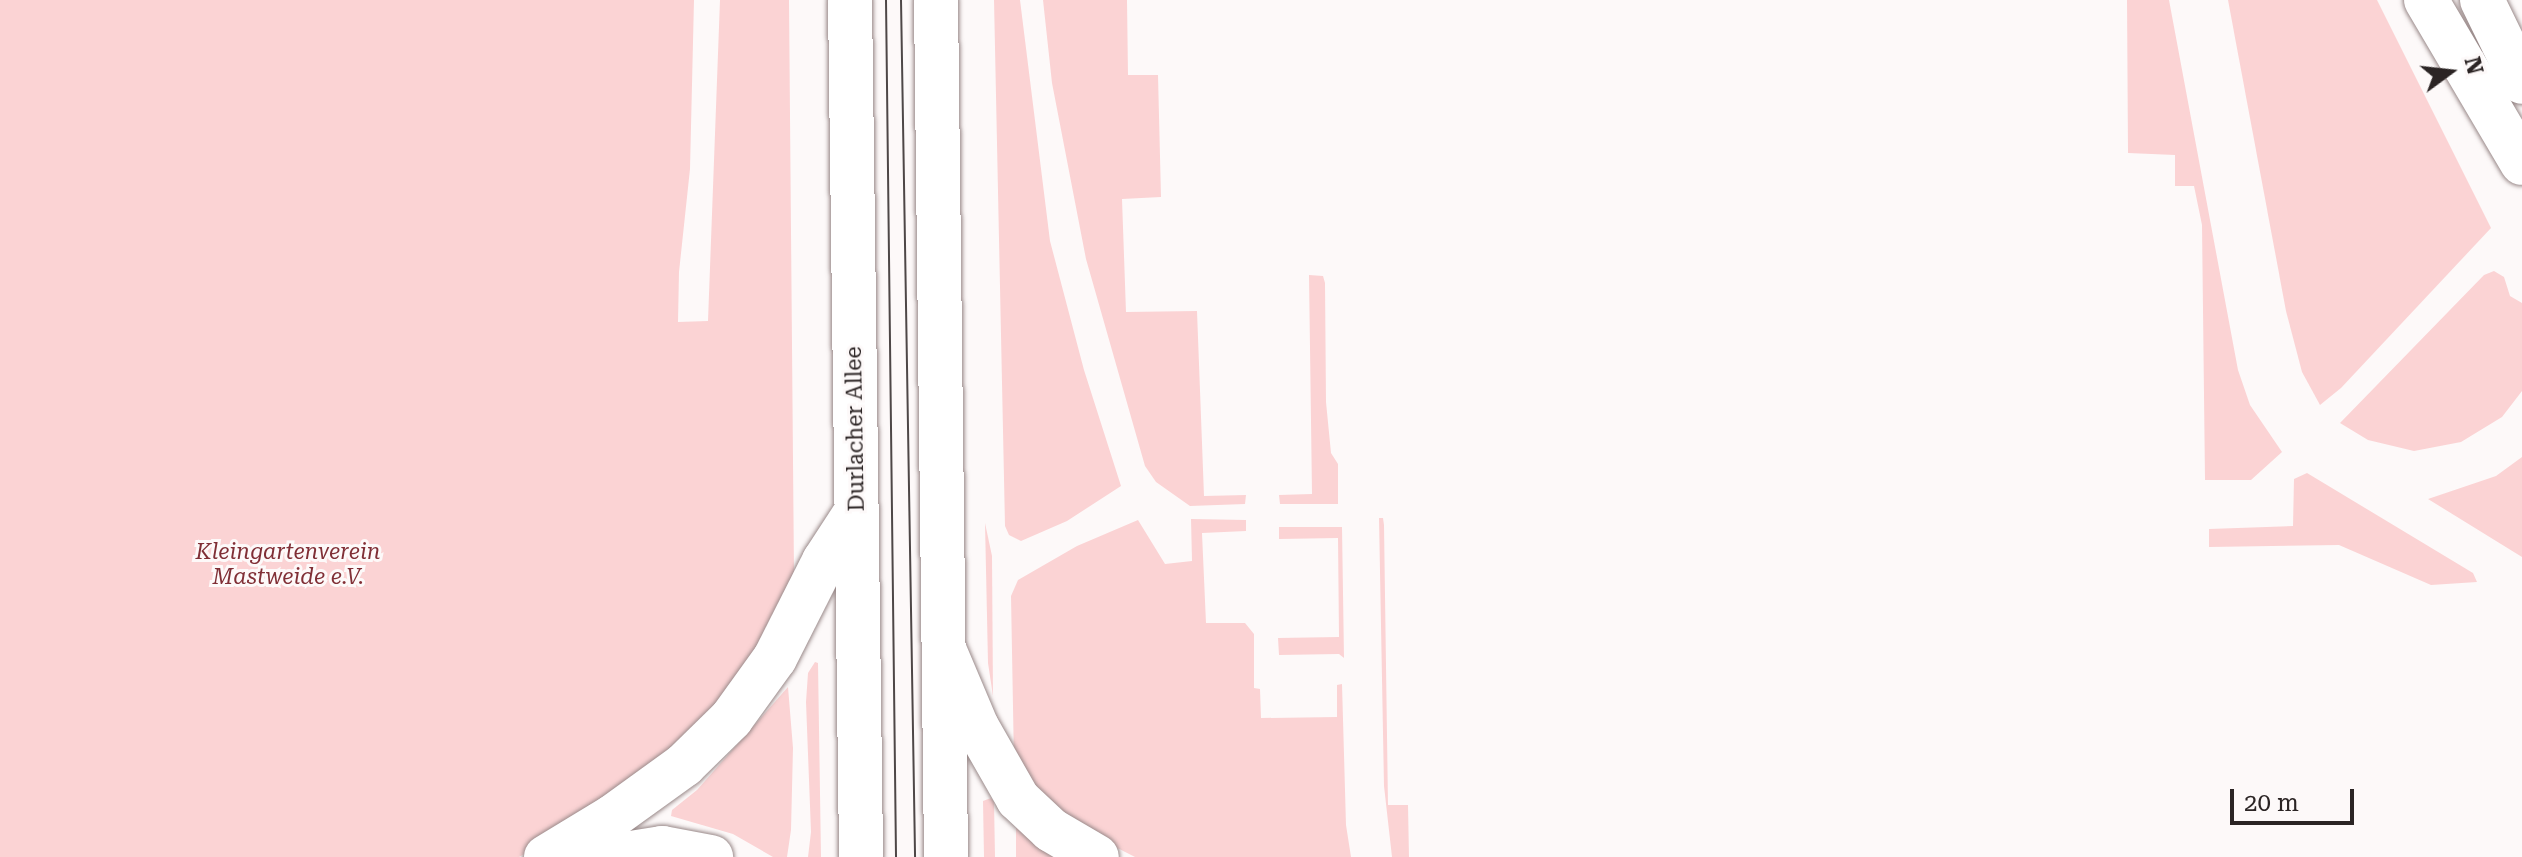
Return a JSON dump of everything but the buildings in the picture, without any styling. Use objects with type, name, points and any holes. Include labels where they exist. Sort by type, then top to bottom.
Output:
[{"type":"main road","name":"Durlacher Allee","points":[[850,0],[861,857]]},
{"type":"main road","points":[[936,0],[946,857]]},
{"type":"main road","points":[[2426,0],[2522,163]]},
{"type":"main road","points":[[2482,0],[2522,82]]},
{"type":"main road","points":[[546,857],[612,817],[684,765],[731,719],[775,658],[824,561],[856,512]]},
{"type":"main road","points":[[944,649],[977,727],[1018,799],[1051,830],[1097,857]]},
{"type":"main road","points":[[606,857],[662,848],[711,857]]},
{"type":"green space","name":"Kleingartenverein Mastweide e.V.","points":[[0,0],[694,0],[690,169],[679,272],[678,322],[708,321],[720,0],[789,0],[794,574],[772,631],[723,697],[655,762],[561,833],[519,857],[0,857]]},
{"type":"green space","points":[[994,0],[1020,0],[1050,241],[1084,370],[1121,486],[1067,521],[1021,541],[1009,535],[1005,526]]},
{"type":"green space","points":[[1043,0],[1127,0],[1128,75],[1158,75],[1161,197],[1122,199],[1126,312],[1197,311],[1204,496],[1246,495],[1245,504],[1190,506],[1156,482],[1145,466],[1086,259],[1052,83]]},
{"type":"green space","points":[[2127,0],[2169,0],[2238,370],[2250,405],[2282,452],[2251,480],[2205,480],[2202,225],[2194,186],[2175,186],[2175,155],[2128,153]]},
{"type":"green space","points":[[2228,0],[2377,0],[2491,228],[2341,388],[2320,405],[2302,372],[2286,311]]},
{"type":"green space","points":[[2494,271],[2504,277],[2510,296],[2522,303],[2522,391],[2502,417],[2461,442],[2414,451],[2368,440],[2340,423],[2484,275]]},
{"type":"green space","points":[[1309,275],[1323,276],[1325,283],[1326,402],[1331,453],[1338,464],[1338,504],[1280,504],[1279,495],[1312,494]]},
{"type":"green space","points":[[2522,457],[2522,557],[2428,499],[2496,476]]},
{"type":"green space","points":[[2307,473],[2473,573],[2477,582],[2431,585],[2339,545],[2209,547],[2209,529],[2293,526],[2294,479]]},
{"type":"green space","points":[[1379,518],[1383,518],[1384,525],[1388,805],[1408,805],[1409,857],[1392,857],[1384,786]]},
{"type":"green space","points":[[1191,519],[1246,520],[1246,531],[1202,533],[1206,623],[1245,623],[1254,634],[1254,688],[1260,689],[1261,718],[1337,717],[1337,685],[1342,684],[1346,825],[1351,857],[1135,857],[1084,831],[1054,811],[1014,763],[1011,596],[1018,580],[1077,546],[1138,520],[1165,564],[1192,561]]},
{"type":"green space","points":[[985,523],[992,556],[993,696],[988,663]]},
{"type":"green space","points":[[1279,527],[1342,527],[1344,658],[1339,654],[1279,655],[1278,638],[1339,637],[1338,538],[1279,539]]},
{"type":"green space","points":[[815,662],[818,663],[821,857],[808,857],[811,832],[806,702],[808,673]]},
{"type":"green space","points":[[788,687],[793,748],[791,830],[787,857],[773,857],[733,834],[671,816],[672,810],[697,790]]},
{"type":"green space","points":[[991,798],[994,802],[995,857],[984,857],[983,801]]},
{"type":"green space","points":[[1016,826],[1061,857],[1016,857]]},
{"type":"tram line","points":[[886,0],[896,857]]},
{"type":"tram line","points":[[901,0],[915,857]]}]
